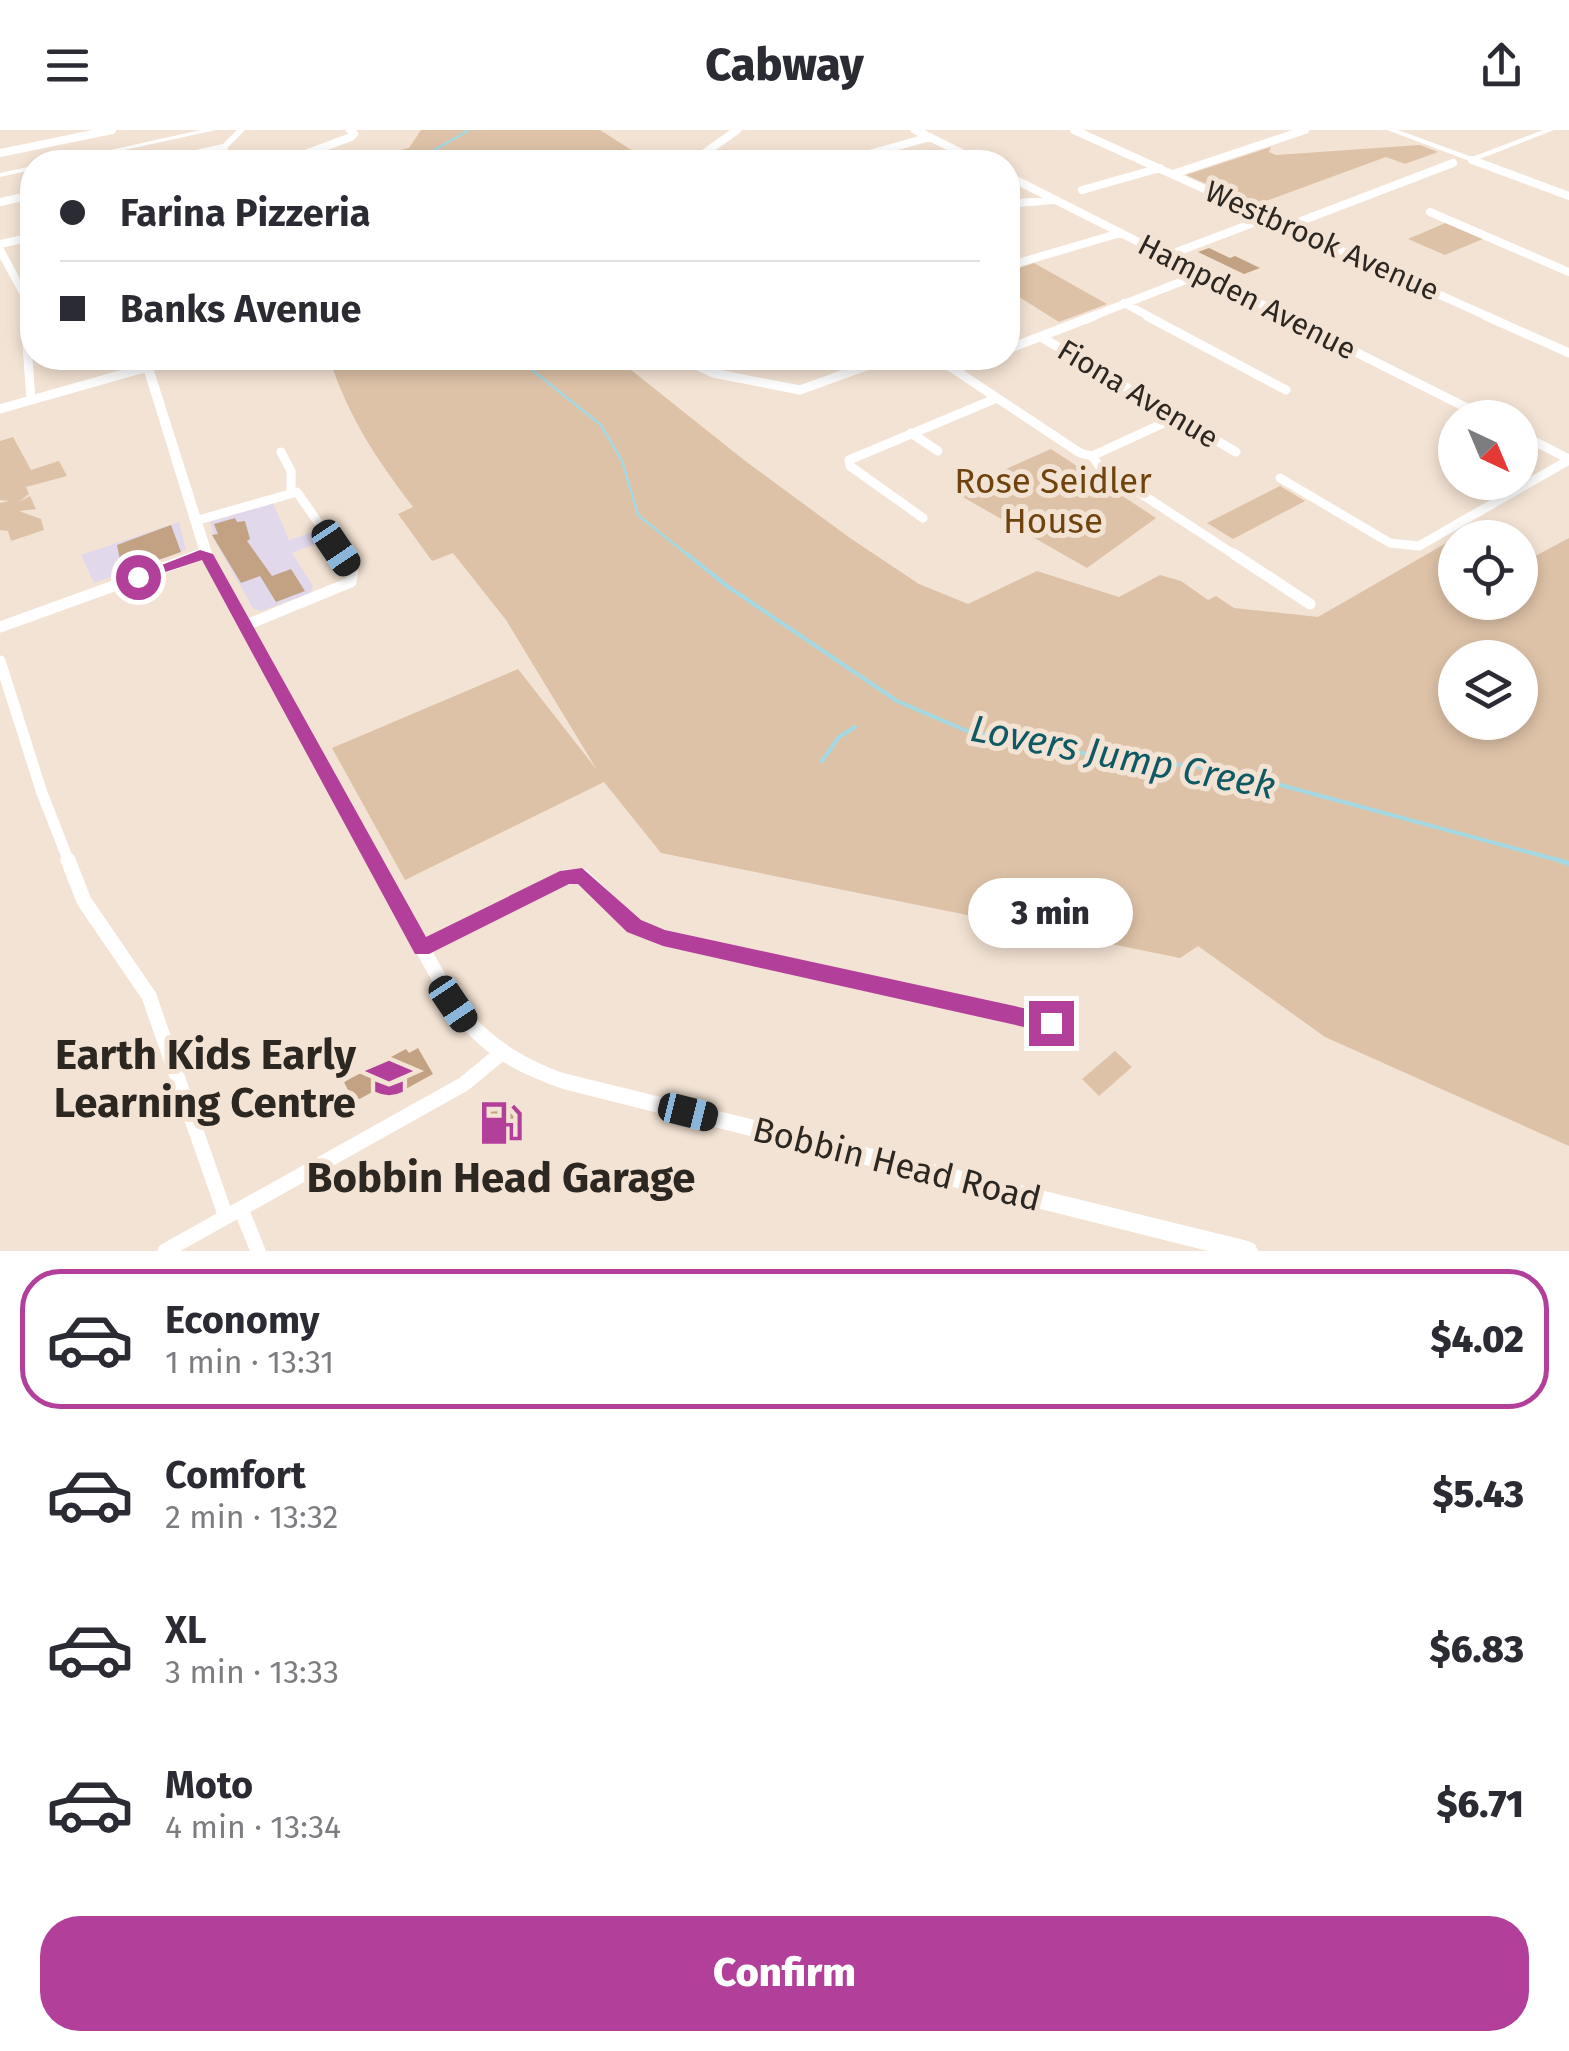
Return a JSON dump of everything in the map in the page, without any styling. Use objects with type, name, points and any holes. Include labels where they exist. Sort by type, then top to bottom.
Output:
[{"type":"main road","points":[[118,150],[216,130],[239,133]]},
{"type":"main road","points":[[1391,130],[1472,160],[1550,130]]},
{"type":"main road","points":[[224,148],[239,133]]},
{"type":"main road","name":"Bobbin Head Road","points":[[149,370],[206,554],[467,1025],[499,1054],[562,1081],[1248,1251]]},
{"type":"street","points":[[0,153],[112,130]]},
{"type":"street","points":[[316,150],[351,137],[354,134],[350,130]]},
{"type":"street","points":[[709,150],[737,130]]},
{"type":"street","points":[[915,130],[956,150]]},
{"type":"street","name":"Westbrook Avenue","points":[[1074,130],[1569,353]]},
{"type":"street","points":[[1173,174],[1305,130]]},
{"type":"street","points":[[884,150],[930,137]]},
{"type":"street","points":[[215,150],[224,148]]},
{"type":"street","points":[[1472,160],[1569,196]]},
{"type":"street","points":[[1288,226],[1453,163]]},
{"type":"street","points":[[1082,190],[1160,168]]},
{"type":"street","name":"Hampden Avenue","points":[[1020,182],[1451,400]]},
{"type":"street","points":[[1020,203],[1054,200]]},
{"type":"street","points":[[1430,212],[1569,272]]},
{"type":"street","points":[[1166,256],[1269,218]]},
{"type":"street","points":[[1020,261],[1120,233]]},
{"type":"street","points":[[0,247],[20,286]]},
{"type":"street","points":[[1020,344],[1201,274]]},
{"type":"street","points":[[1124,303],[1286,390]]},
{"type":"street","name":"Fiona Avenue","points":[[1040,336],[1236,452]]},
{"type":"street","points":[[29,370],[31,400]]},
{"type":"street","points":[[0,409],[123,370]]},
{"type":"street","points":[[706,370],[800,390],[855,370]]},
{"type":"street","points":[[955,370],[1080,453],[1092,456],[1177,418]]},
{"type":"street","points":[[924,518],[850,466],[854,455],[997,398]]},
{"type":"street","points":[[911,432],[938,451]]},
{"type":"street","points":[[1538,444],[1569,460]]},
{"type":"street","points":[[281,452],[291,471],[291,491]]},
{"type":"street","points":[[1092,456],[1100,468],[1310,604]]},
{"type":"street","points":[[1280,478],[1390,542],[1419,546],[1569,460]]},
{"type":"street","points":[[195,520],[291,491],[304,499],[354,576],[337,591],[244,626]]},
{"type":"street","points":[[0,627],[206,554]]},
{"type":"street","points":[[0,661],[42,793],[84,901],[149,996],[234,1213],[258,1251]]},
{"type":"street","points":[[422,948],[566,877],[582,876],[634,926],[663,938],[1051,1023]]},
{"type":"street","points":[[165,1251],[464,1084],[499,1054]]},
{"type":"shaded area","points":[[273,503],[289,540],[313,532],[320,542],[292,553],[313,586],[310,593],[261,611],[253,608],[216,543],[210,522]]},
{"type":"shaded area","points":[[179,522],[186,550],[94,583],[81,555]]},
{"type":"green space","points":[[421,130],[600,130],[631,150],[400,150],[409,148]]},
{"type":"green space","points":[[1420,145],[1438,152],[1405,164],[1386,157],[1255,205],[1186,175],[1271,147],[1269,152],[1276,155]]},
{"type":"green space","points":[[1448,222],[1485,238],[1445,255],[1408,239]]},
{"type":"green space","points":[[1034,263],[1107,304],[1059,322],[1020,298],[1020,268]]},
{"type":"green space","points":[[334,370],[631,370],[850,538],[919,584],[968,604],[1037,571],[1119,597],[1160,575],[1181,581],[1208,600],[1216,596],[1234,608],[1318,617],[1438,548],[1438,620],[1538,620],[1538,554],[1569,538],[1569,1146],[1325,1037],[1198,946],[1180,958],[661,853],[604,782],[405,880],[332,748],[518,669],[597,770],[506,620],[453,553],[432,561],[398,514],[413,507],[364,436]]},
{"type":"green space","points":[[13,437],[31,470],[59,461],[67,476],[26,487],[29,494],[19,502],[30,496],[36,509],[19,511],[41,519],[44,530],[11,541],[8,531],[0,530],[0,503],[9,501],[0,500],[0,441]]},
{"type":"green space","name":"Rose Seidler House","points":[[1051,449],[1156,518],[1087,568],[954,492]]},
{"type":"green space","points":[[1280,486],[1305,501],[1233,539],[1207,523]]},
{"type":"green space","points":[[1115,1051],[1132,1067],[1099,1096],[1082,1079]]},
{"type":"building","points":[[1209,248],[1260,268],[1244,274],[1198,252]]},
{"type":"building","points":[[235,518],[237,522],[245,521],[250,539],[247,541],[272,576],[291,569],[305,591],[276,602],[260,576],[241,583],[212,535],[218,534],[214,524]]},
{"type":"building","points":[[171,525],[181,552],[122,573],[116,561],[120,560],[117,545]]},
{"type":"building","name":"Earth Kids Early Learning Centre","points":[[418,1048],[433,1074],[393,1096],[387,1084],[354,1102],[344,1082],[406,1049],[409,1053]]},
{"type":"building","name":"Bobbin Head Garage","points":[[515,1110],[513,1133],[486,1136],[488,1112]]},
{"type":"waterway","name":"Lovers Jump Creek","points":[[435,150],[469,130]]},
{"type":"waterway","name":"Lovers Jump Creek","points":[[532,370],[601,425],[622,461],[638,515],[690,557]]},
{"type":"waterway","name":"Lovers Jump Creek","points":[[687,554],[727,586],[897,701],[967,731],[1093,755],[1225,770],[1562,861]]},
{"type":"waterway","points":[[822,761],[839,737],[855,727]]},
{"type":"waterway","name":"Lovers Jump Creek","points":[[1562,861],[1569,864]]},
{"type":"place","name":"Earth Kids Early Learning Centre","points":[[389,1078]]},
{"type":"place","name":"Bobbin Head Garage","points":[[501,1123]]},
{"type":"route","points":[[138,577],[206,554],[422,948],[566,877],[582,876],[594,883],[613,909],[634,926],[663,938],[1051,1023]]}]
